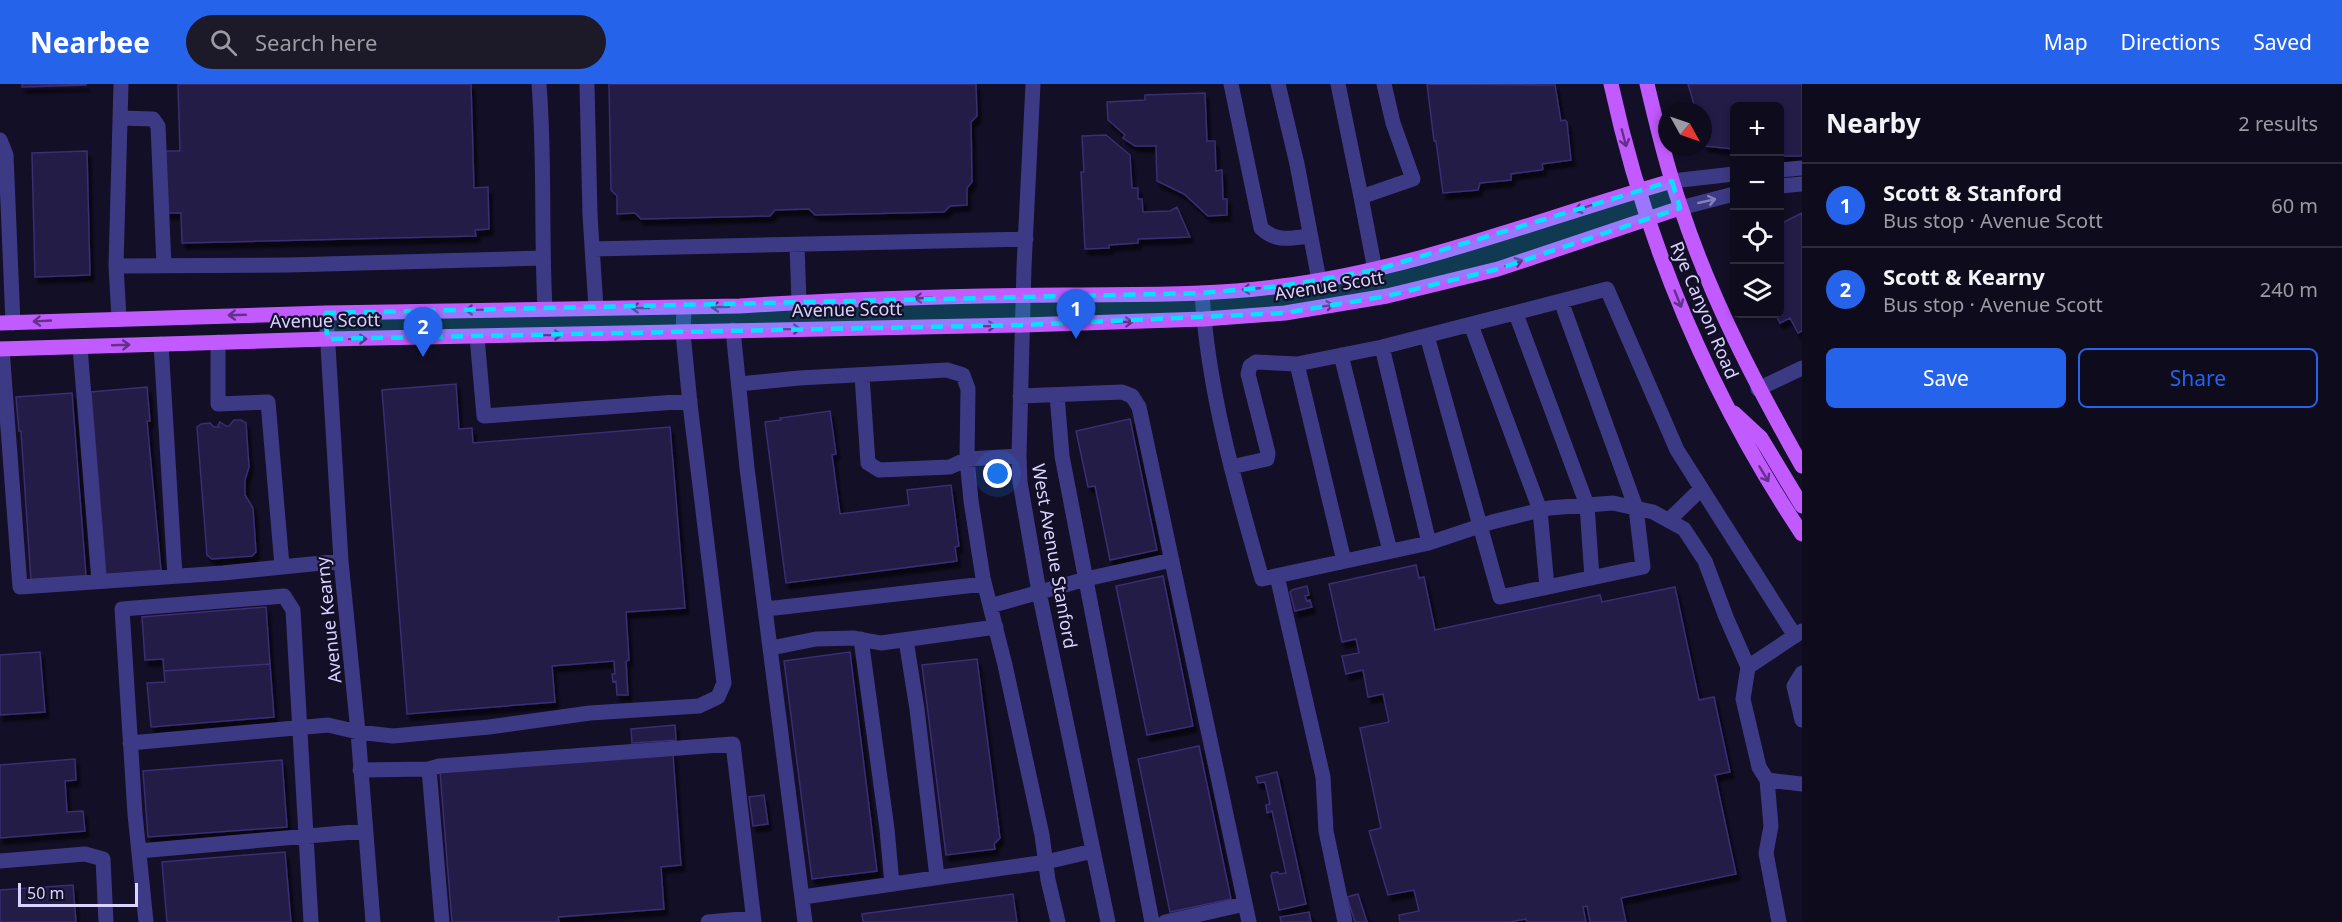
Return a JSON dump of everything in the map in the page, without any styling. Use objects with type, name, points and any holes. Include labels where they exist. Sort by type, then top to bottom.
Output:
[{"type":"main road","name":"Rye Canyon Road","points":[[1611,84],[1647,220],[1701,355],[1723,403],[1802,534]]},
{"type":"main road","name":"Rye Canyon Road","points":[[1647,84],[1680,208],[1717,303],[1758,389],[1802,466]]},
{"type":"main road","name":"Avenue Scott","points":[[7,323],[326,313],[684,308],[1024,295],[1202,293],[1282,286],[1375,270],[1501,235],[1672,181]]},
{"type":"main road","name":"Avenue Scott","points":[[1,349],[327,339],[1023,325],[1204,319],[1285,313],[1388,296],[1498,269],[1680,208]]},
{"type":"main road","points":[[1723,403],[1761,438],[1802,506]]},
{"type":"street","points":[[119,318],[116,266],[121,84]]},
{"type":"street","points":[[539,84],[542,127],[542,258],[545,309]]},
{"type":"street","points":[[587,84],[596,308]]},
{"type":"street","name":"West Avenue Stanford","points":[[1033,84],[1020,396],[1020,482],[1039,592],[1108,922]]},
{"type":"street","points":[[1231,84],[1261,228],[1269,236],[1280,239],[1310,236]]},
{"type":"street","points":[[1278,84],[1297,164],[1319,280]]},
{"type":"street","points":[[1338,84],[1375,270]]},
{"type":"street","points":[[1361,196],[1413,179],[1393,123],[1384,84]]},
{"type":"street","points":[[120,118],[153,119],[158,126],[164,266]]},
{"type":"street","points":[[0,140],[6,154],[4,187],[7,323]]},
{"type":"street","points":[[1784,170],[1802,168]]},
{"type":"street","points":[[1672,181],[1730,174]]},
{"type":"street","points":[[1784,186],[1802,184]]},
{"type":"street","points":[[1680,208],[1730,195]]},
{"type":"street","points":[[592,249],[1026,239]]},
{"type":"street","points":[[797,245],[799,302]]},
{"type":"street","points":[[116,266],[288,265],[542,258]]},
{"type":"street","points":[[1231,467],[1266,459],[1268,453],[1248,374],[1250,366],[1256,362],[1297,364],[1382,347],[1471,326],[1607,289],[1677,450],[1798,634],[1748,667]]},
{"type":"street","points":[[1202,293],[1210,372],[1231,467],[1262,579],[1429,543],[1479,526],[1540,510],[1613,503],[1653,512],[1684,528],[1705,561],[1748,667],[1743,699],[1759,767],[1767,780],[1771,826],[1766,853],[1779,922]]},
{"type":"street","points":[[1426,336],[1500,597],[1643,567],[1635,508],[1561,301]]},
{"type":"street","points":[[130,743],[328,725],[358,732],[393,736],[489,727],[590,713],[699,706],[718,697],[724,683],[690,401],[684,308]]},
{"type":"street","name":"Avenue Kearny","points":[[326,313],[341,561],[358,732],[373,922]]},
{"type":"street","points":[[1516,314],[1587,505],[1592,578]]},
{"type":"street","points":[[1471,326],[1540,510],[1546,587]]},
{"type":"street","points":[[733,330],[805,922]]},
{"type":"street","points":[[477,337],[484,416],[690,401]]},
{"type":"street","points":[[218,342],[218,404],[268,402],[282,566]]},
{"type":"street","points":[[161,344],[175,576]]},
{"type":"street","points":[[80,347],[99,581]]},
{"type":"street","points":[[1382,347],[1429,543]]},
{"type":"street","points":[[1,349],[20,587],[341,561]]},
{"type":"street","points":[[1341,355],[1390,551]]},
{"type":"street","points":[[1297,364],[1344,561]]},
{"type":"street","points":[[1758,389],[1802,368]]},
{"type":"street","points":[[739,384],[799,378],[947,370],[963,375],[968,389],[967,459],[971,501],[984,584],[996,627],[1042,835],[1058,922]]},
{"type":"street","points":[[862,375],[868,463],[879,470],[950,467],[967,459],[1019,456]]},
{"type":"street","points":[[1020,396],[1057,395],[1071,392],[1122,392],[1132,396],[1139,407],[1249,922]]},
{"type":"street","points":[[1057,395],[1062,456],[1152,922]]},
{"type":"street","points":[[1669,520],[1701,489]]},
{"type":"street","points":[[990,606],[1086,579],[1172,560]]},
{"type":"street","points":[[1278,576],[1323,777],[1326,831],[1345,922]]},
{"type":"street","points":[[766,609],[984,584]]},
{"type":"street","points":[[146,922],[130,743],[122,609],[285,596],[293,610],[310,922]]},
{"type":"street","points":[[771,648],[816,639],[861,639],[881,643],[996,627]]},
{"type":"street","points":[[861,639],[887,829],[892,884]]},
{"type":"street","points":[[906,640],[938,878]]},
{"type":"street","points":[[1802,673],[1794,686],[1802,720]]},
{"type":"street","points":[[360,770],[429,769],[439,766],[733,744],[754,920],[708,922]]},
{"type":"street","points":[[429,769],[442,922]]},
{"type":"street","points":[[1767,780],[1802,784]]},
{"type":"street","points":[[139,851],[365,831]]},
{"type":"street","points":[[802,897],[1046,862],[1093,851]]},
{"type":"street","points":[[0,861],[85,854],[103,859],[106,922]]},
{"type":"street","points":[[1165,922],[1245,904]]},
{"type":"highlighted area","points":[[1672,181],[1680,208],[1498,269],[1387,296],[1285,313],[1023,325],[327,339],[326,313],[1202,293],[1282,286],[1375,270]]},
{"type":"building","points":[[22,84],[86,84],[86,85],[22,87]]},
{"type":"building","points":[[178,84],[471,84],[474,188],[488,187],[489,229],[475,230],[476,236],[182,243],[181,213],[167,213],[165,151],[180,151]]},
{"type":"building","points":[[609,84],[976,84],[977,116],[971,122],[972,182],[967,188],[967,205],[950,206],[944,212],[815,215],[809,209],[775,210],[770,216],[641,219],[635,213],[617,214],[617,196],[611,190]]},
{"type":"building","points":[[1427,84],[1555,85],[1561,121],[1567,122],[1571,160],[1542,164],[1543,169],[1541,170],[1511,174],[1511,180],[1480,183],[1478,190],[1443,193]]},
{"type":"building","points":[[1688,84],[1802,84],[1802,156],[1784,156],[1784,102],[1730,102],[1730,149],[1712,147],[1712,102],[1693,102]]},
{"type":"building","points":[[1205,93],[1207,141],[1215,141],[1216,171],[1222,170],[1223,199],[1227,199],[1227,215],[1208,216],[1184,194],[1157,181],[1156,146],[1135,146],[1123,138],[1125,135],[1108,120],[1107,102],[1145,100],[1145,95]]},
{"type":"building","points":[[1106,135],[1130,155],[1132,188],[1138,188],[1138,199],[1142,199],[1143,212],[1170,211],[1177,207],[1190,237],[1138,239],[1138,243],[1085,249],[1081,172],[1084,172],[1082,136]]},
{"type":"building","points":[[87,151],[90,275],[35,277],[32,153]]},
{"type":"building","points":[[1802,213],[1802,331],[1798,333],[1790,318],[1780,323],[1777,318],[1784,318],[1784,222]]},
{"type":"building","points":[[456,384],[459,429],[472,428],[473,443],[670,427],[685,608],[626,612],[629,660],[626,661],[628,695],[617,695],[616,681],[613,682],[612,674],[615,674],[614,661],[552,666],[555,702],[407,714],[382,390]]},
{"type":"building","points":[[147,387],[150,421],[147,421],[161,570],[106,575],[91,392]]},
{"type":"building","points":[[72,393],[86,576],[31,581],[21,431],[19,431],[16,397]]},
{"type":"building","points":[[830,411],[836,454],[832,455],[840,514],[909,505],[907,490],[951,485],[959,546],[955,547],[957,561],[786,583],[765,422]]},
{"type":"building","points":[[1130,419],[1157,550],[1110,560],[1095,486],[1088,487],[1076,431]]},
{"type":"building","points":[[234,420],[246,423],[249,467],[245,480],[245,495],[253,508],[256,552],[252,556],[212,559],[207,555],[197,427],[210,423],[214,427],[219,427],[220,422],[229,426]]},
{"type":"building","points":[[1416,565],[1419,578],[1424,577],[1435,630],[1600,595],[1602,602],[1675,587],[1699,700],[1714,697],[1730,772],[1715,775],[1736,874],[1621,898],[1626,922],[1590,922],[1587,906],[1583,907],[1586,922],[1527,922],[1526,919],[1510,922],[1400,922],[1399,915],[1419,911],[1414,890],[1388,895],[1369,831],[1381,828],[1360,728],[1389,722],[1383,694],[1368,697],[1363,670],[1346,674],[1342,656],[1359,653],[1356,639],[1342,642],[1329,584]]},
{"type":"building","points":[[1163,576],[1193,726],[1147,735],[1116,586]]},
{"type":"building","points":[[1307,586],[1309,595],[1305,596],[1307,601],[1310,600],[1312,607],[1295,611],[1290,592]]},
{"type":"building","points":[[266,607],[270,664],[164,671],[163,659],[145,660],[142,617]]},
{"type":"building","points":[[40,652],[45,712],[0,715],[0,655]]},
{"type":"building","points":[[850,652],[877,871],[812,879],[784,661]]},
{"type":"building","points":[[977,659],[1000,838],[994,844],[995,849],[946,855],[922,665]]},
{"type":"building","points":[[270,664],[274,717],[151,727],[147,683],[165,682],[164,671]]},
{"type":"building","points":[[675,725],[676,740],[632,743],[631,729]]},
{"type":"building","points":[[1199,746],[1231,899],[1170,912],[1138,759]]},
{"type":"building","points":[[673,754],[681,865],[661,867],[664,909],[558,917],[559,922],[452,922],[440,772]]},
{"type":"building","points":[[75,759],[76,780],[65,781],[67,812],[83,811],[85,831],[0,838],[0,765]]},
{"type":"building","points":[[282,760],[287,827],[148,837],[143,771]]},
{"type":"building","points":[[1277,772],[1306,904],[1279,910],[1271,876],[1272,873],[1286,873],[1272,811],[1267,813],[1266,805],[1270,804],[1265,782],[1258,783],[1256,777]]},
{"type":"building","points":[[764,795],[768,824],[753,826],[749,797]]},
{"type":"building","points":[[285,852],[291,922],[167,922],[162,862]]},
{"type":"building","points":[[73,885],[76,922],[0,922],[0,890]]},
{"type":"building","points":[[1013,894],[1017,922],[863,922],[862,914]]},
{"type":"building","points":[[1358,894],[1367,922],[1355,922],[1347,897]]},
{"type":"building","points":[[1309,912],[1311,922],[1281,922],[1280,917]]},
{"type":"place","name":"Scott & Stanford","points":[[1076,339]]},
{"type":"place","name":"Scott & Kearny","points":[[423,357]]}]
